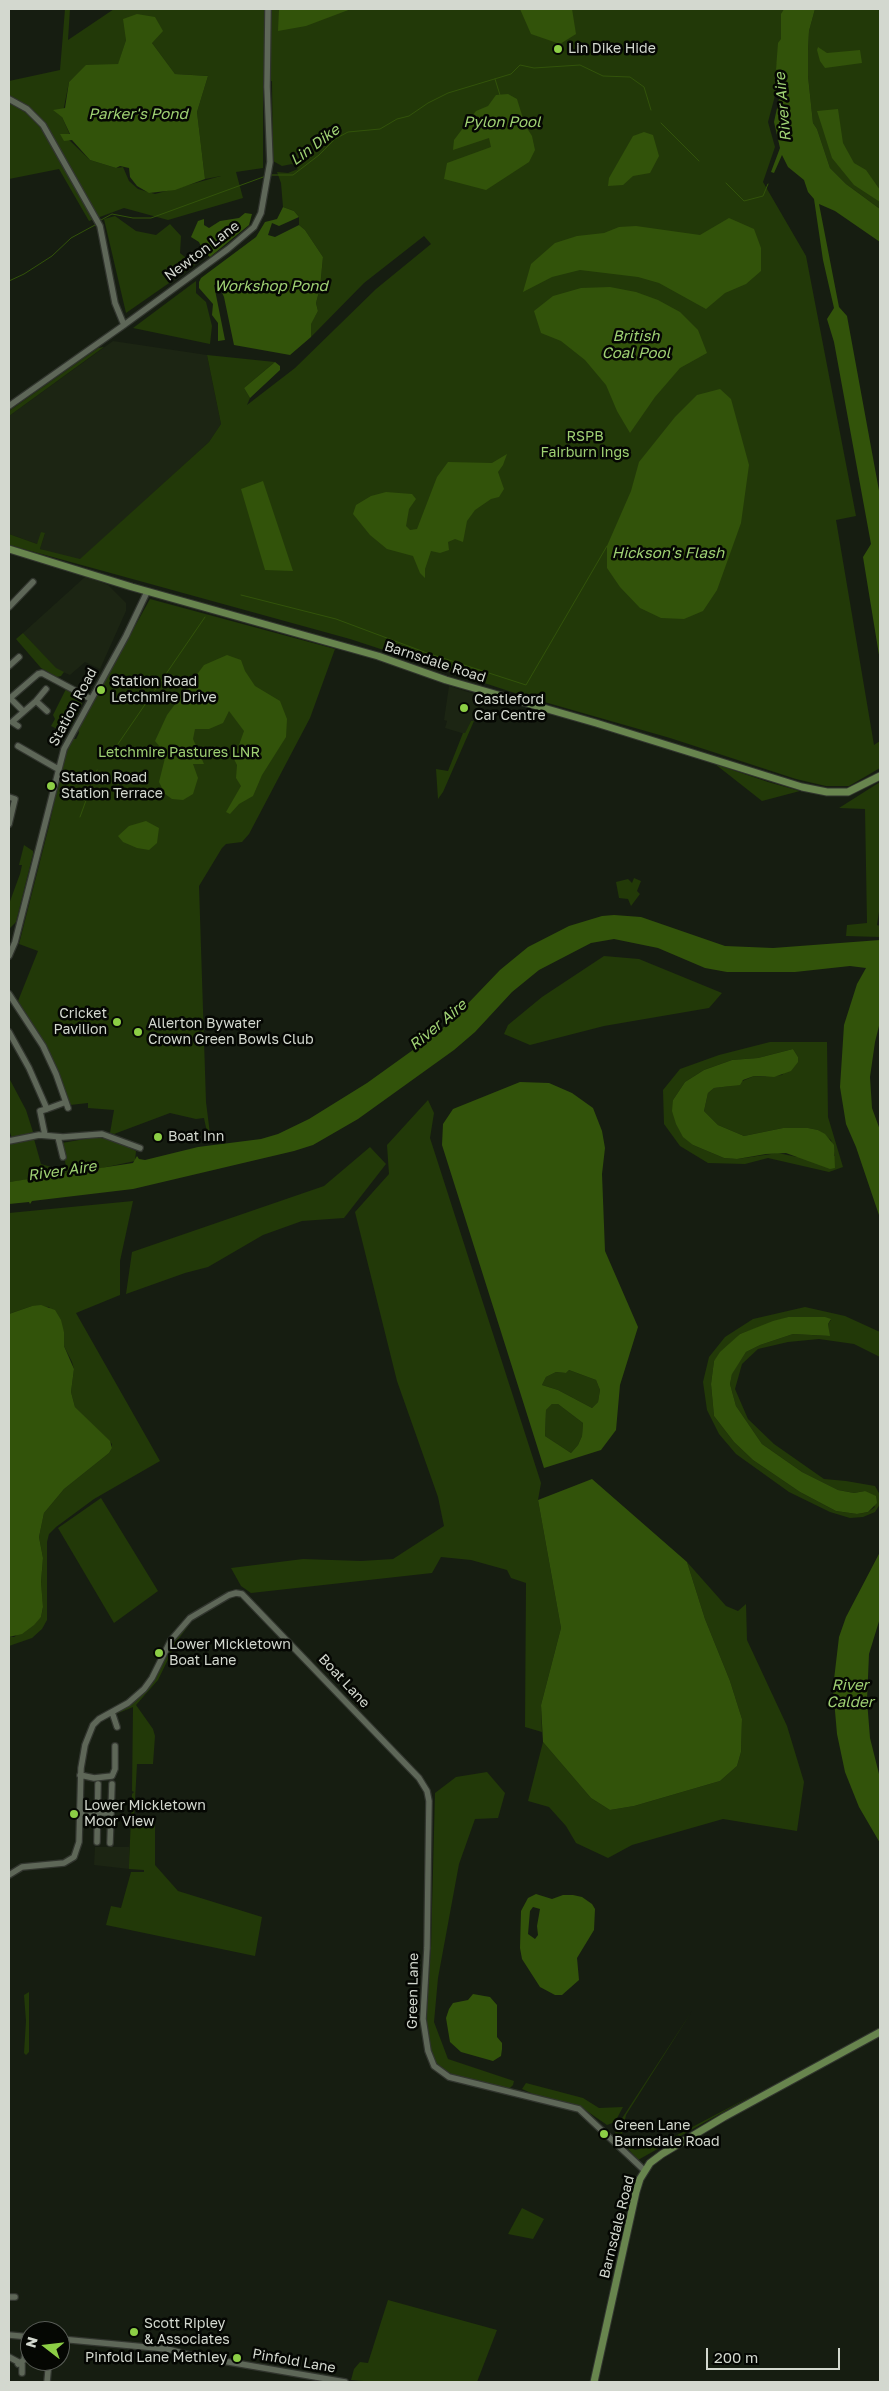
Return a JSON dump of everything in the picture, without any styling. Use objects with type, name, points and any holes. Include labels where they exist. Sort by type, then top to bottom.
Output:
[{"type":"main road","name":"Barnsdale Road","points":[[9,549],[147,592],[378,656],[446,680],[802,787],[826,792],[848,792],[880,776]]},
{"type":"main road","name":"Barnsdale Road","points":[[594,2382],[634,2201],[644,2170],[655,2158],[688,2138],[880,2032]]},
{"type":"street","name":"Newton Lane","points":[[9,406],[124,325],[228,249],[254,227],[261,213],[269,171],[268,9]]},
{"type":"street","points":[[9,99],[27,109],[43,125],[100,226],[115,303],[124,325]]},
{"type":"street","points":[[15,614],[9,607],[33,582]]},
{"type":"street","name":"Station Road","points":[[9,956],[18,930],[66,744],[147,592]]},
{"type":"street","points":[[9,657],[11,664],[19,656]]},
{"type":"street","points":[[23,711],[9,698],[38,674],[46,674],[91,699]]},
{"type":"street","points":[[18,726],[12,722],[36,701],[46,689]]},
{"type":"street","points":[[36,701],[46,711]]},
{"type":"street","points":[[18,746],[58,769]]},
{"type":"street","points":[[9,797],[16,799],[9,824]]},
{"type":"street","points":[[9,994],[43,1046],[67,1105],[40,1111],[45,1135]]},
{"type":"street","points":[[9,1032],[29,1068],[47,1109]]},
{"type":"street","points":[[9,1141],[45,1135],[58,1137],[102,1134],[140,1148]]},
{"type":"street","points":[[58,1137],[63,1157]]},
{"type":"street","name":"Boat Lane","points":[[112,1712],[128,1703],[144,1689],[152,1678],[171,1640],[190,1618],[229,1595],[238,1593],[249,1599],[419,1778],[427,1791]]},
{"type":"street","points":[[9,1874],[22,1867],[71,1861],[76,1855],[80,1775],[90,1729],[99,1719],[112,1712],[116,1727]]},
{"type":"street","points":[[80,1775],[91,1778],[112,1776],[115,1769],[115,1746]]},
{"type":"street","points":[[97,1842],[98,1784]]},
{"type":"street","points":[[110,1843],[112,1784]]},
{"type":"street","name":"Green Lane","points":[[427,1791],[429,1811],[427,1948],[423,2019],[428,2051],[434,2066],[449,2077],[579,2109],[590,2117],[644,2170]]},
{"type":"street","points":[[79,1813],[111,1813]]},
{"type":"street","name":"Pinfold Lane","points":[[70,2340],[167,2349],[194,2356],[345,2382]]},
{"type":"street","points":[[9,2357],[22,2360],[22,2373]]},
{"type":"shaded area","points":[[113,341],[207,355],[221,424],[209,442],[80,560],[40,549],[45,533],[37,544],[9,534],[9,416]]},
{"type":"shaded area","points":[[86,576],[108,585],[126,603],[126,611],[100,669],[85,662],[70,675],[56,669],[23,633]]},
{"type":"shaded area","name":"Castleford Car Centre","points":[[449,686],[490,699],[478,712],[474,721],[471,721],[465,734],[445,728],[447,721],[444,720]]},
{"type":"shaded area","points":[[95,1847],[129,1847],[129,1869],[94,1865]]},
{"type":"green space","name":"RSPB Fairburn Ings","points":[[65,9],[70,9],[68,40],[114,9],[784,9],[776,69],[780,75],[776,77],[776,92],[768,122],[775,147],[763,182],[806,256],[856,516],[836,520],[874,745],[880,741],[880,768],[849,786],[826,786],[796,779],[670,738],[527,697],[350,639],[9,545],[9,534],[37,544],[41,532],[45,533],[40,549],[80,559],[209,442],[221,424],[207,355],[275,362],[244,388],[250,398],[247,405],[295,368],[376,289],[431,244],[424,236],[364,283],[311,337],[311,323],[318,311],[316,303],[320,288],[323,257],[305,230],[299,225],[299,217],[294,211],[283,207],[281,183],[277,172],[288,173],[298,169],[292,164],[282,166],[273,161],[272,81],[263,81],[263,168],[236,172],[243,198],[168,220],[124,208],[89,221],[59,169],[9,179],[9,81],[60,70]],"holes":[[[126,40],[152,43],[175,74],[208,76],[197,112],[205,179],[221,176],[155,194],[138,189],[129,181],[123,167],[116,168],[90,160],[68,139],[70,135],[62,117],[69,82],[86,66],[118,65]]]},
{"type":"green space","points":[[815,9],[880,9],[880,209],[846,184],[830,168],[817,129],[813,123],[808,76],[808,50],[809,31]]},
{"type":"green space","points":[[115,216],[136,231],[156,235],[170,224],[181,236],[180,253],[195,265],[126,313],[104,219]]},
{"type":"green space","points":[[196,281],[196,293],[206,302],[212,326],[210,344],[133,328]]},
{"type":"green space","points":[[104,347],[9,416],[9,411],[98,348]]},
{"type":"green space","name":"Letchmire Pastures LNR","points":[[150,599],[335,649],[310,718],[249,834],[242,842],[226,844],[222,848],[199,886],[206,1102],[210,1134],[208,1137],[204,1118],[196,1119],[170,1113],[114,1134],[110,1133],[114,1110],[88,1108],[88,1103],[70,1105],[40,1035],[18,1001],[38,951],[19,944],[49,826],[65,753],[72,739],[76,739],[79,733],[78,729]]},
{"type":"green space","points":[[23,633],[56,668],[64,672],[61,676],[57,677],[41,668],[16,639]]},
{"type":"green space","points":[[66,689],[80,698],[82,704],[71,726],[63,724],[59,730],[51,726],[55,719],[53,715]]},
{"type":"green space","points":[[471,721],[474,721],[443,792],[438,799],[436,769],[448,771],[463,733],[465,733]]},
{"type":"green space","points":[[715,764],[768,782],[800,791],[762,801]]},
{"type":"green space","points":[[880,782],[880,905],[877,925],[880,926],[880,937],[846,936],[847,925],[867,923],[865,809],[839,808]]},
{"type":"green space","points":[[24,845],[33,851],[33,854],[16,922],[9,929],[9,904],[20,874],[22,865],[19,865]]},
{"type":"green space","points":[[634,878],[641,881],[637,891],[640,894],[631,906],[628,899],[619,898],[616,882],[628,879],[632,883]]},
{"type":"green space","points":[[604,956],[639,959],[722,993],[709,1008],[604,1026],[530,1045],[504,1034],[508,1025],[542,997]]},
{"type":"green space","points":[[770,1042],[827,1042],[828,1117],[843,1167],[829,1172],[768,1158],[745,1164],[708,1163],[680,1146],[664,1124],[663,1090],[680,1069],[719,1055]],"holes":[[[793,1049],[798,1057],[782,1075],[754,1076],[731,1086],[714,1088],[708,1093],[704,1111],[718,1125],[744,1136],[783,1128],[818,1130],[831,1140],[835,1156],[797,1157],[778,1153],[737,1159],[724,1158],[693,1145],[673,1100],[685,1082],[704,1070],[732,1060],[758,1058]]]},
{"type":"green space","points":[[9,1078],[26,1110],[33,1132],[12,1138],[9,1130]]},
{"type":"green space","points":[[428,1100],[434,1113],[430,1138],[541,1483],[538,1500],[561,1628],[541,1705],[542,1732],[525,1727],[526,1583],[511,1578],[507,1570],[471,1560],[441,1557],[432,1573],[251,1593],[241,1586],[231,1568],[303,1559],[361,1561],[393,1559],[444,1526],[438,1497],[397,1381],[355,1212],[389,1174],[387,1145]]},
{"type":"green space","points":[[96,1137],[116,1141],[136,1151],[135,1161],[83,1172],[9,1182],[9,1144],[34,1139],[41,1164],[55,1168],[66,1167],[62,1143]]},
{"type":"green space","points":[[370,1147],[386,1164],[344,1218],[302,1221],[263,1235],[208,1267],[126,1294],[132,1252],[324,1186]]},
{"type":"green space","points":[[133,1201],[120,1261],[120,1295],[76,1313],[160,1461],[94,1499],[49,1534],[47,1542],[47,1620],[42,1629],[32,1638],[9,1646],[9,1637],[14,1637],[41,1617],[43,1608],[41,1582],[43,1558],[39,1537],[44,1513],[64,1489],[109,1453],[112,1444],[75,1407],[71,1392],[74,1369],[64,1346],[64,1332],[49,1307],[32,1306],[9,1314],[9,1213]]},
{"type":"green space","points":[[805,1307],[845,1316],[880,1332],[880,1357],[854,1344],[819,1339],[788,1342],[758,1349],[742,1364],[735,1389],[748,1419],[774,1444],[824,1479],[875,1486],[880,1495],[880,1504],[875,1512],[863,1517],[850,1518],[830,1512],[789,1492],[736,1454],[719,1434],[707,1410],[703,1382],[709,1357],[725,1337],[753,1319]],"holes":[[[788,1317],[831,1320],[828,1324],[829,1336],[793,1334],[760,1345],[746,1352],[732,1373],[730,1384],[736,1406],[762,1444],[802,1472],[838,1490],[854,1493],[865,1491],[875,1507],[868,1512],[857,1514],[836,1511],[800,1492],[753,1460],[734,1442],[714,1416],[711,1384],[714,1361],[740,1334]]]},
{"type":"green space","points":[[569,1370],[596,1380],[600,1390],[598,1402],[592,1408],[558,1390],[542,1385],[546,1377],[556,1372],[566,1373]]},
{"type":"green space","points":[[552,1404],[558,1404],[583,1423],[582,1436],[578,1445],[571,1453],[545,1436],[546,1410]]},
{"type":"green space","points":[[101,1498],[158,1591],[114,1623],[58,1528]]},
{"type":"green space","points":[[687,1562],[726,1606],[738,1611],[746,1604],[747,1640],[787,1726],[804,1782],[797,1831],[723,1819],[632,1845],[608,1858],[576,1843],[566,1826],[549,1807],[528,1801],[543,1742],[591,1798],[610,1810],[634,1806],[720,1781],[737,1766],[741,1752],[742,1719],[730,1681],[705,1619]]},
{"type":"green space","points":[[189,1625],[177,1641],[158,1680],[136,1705],[153,1729],[155,1736],[153,1764],[137,1764],[134,1818],[155,1822],[155,1865],[178,1891],[262,1917],[255,1956],[106,1925],[111,1906],[121,1908],[131,1872],[144,1872],[144,1870],[129,1869],[132,1794],[134,1792],[132,1791],[133,1707],[116,1714],[134,1701],[174,1640]]},
{"type":"green space","points":[[487,1772],[505,1793],[498,1818],[475,1819],[459,1864],[438,1978],[434,2022],[448,2059],[514,2081],[509,2089],[456,2076],[440,2069],[431,2054],[426,2020],[431,1947],[435,1793],[456,1777]]},
{"type":"green space","points":[[29,1992],[29,2052],[26,2055],[24,2053],[26,2021],[24,1995]]},
{"type":"green space","points":[[692,2011],[626,2115],[622,2133],[627,2145],[635,2150],[658,2145],[755,2094],[638,2160],[615,2134],[617,2126]]},
{"type":"green space","points":[[526,2083],[583,2098],[599,2108],[623,2107],[615,2122],[607,2125],[581,2107],[540,2097],[522,2089]]},
{"type":"green space","points":[[522,2208],[544,2219],[533,2239],[508,2234]]},
{"type":"green space","points":[[388,2300],[497,2330],[477,2382],[375,2382],[351,2380],[354,2369],[360,2362],[368,2363]]},
{"type":"water","points":[[279,9],[351,9],[306,26],[278,31]]},
{"type":"water","points":[[520,9],[572,9],[576,34],[560,44],[531,34]]},
{"type":"water","name":"River Aire","points":[[784,9],[815,9],[809,31],[808,50],[808,76],[813,123],[817,129],[830,168],[846,184],[880,209],[880,242],[835,211],[819,204],[839,307],[847,316],[880,496],[880,661],[863,557],[871,544],[834,342],[827,319],[834,308],[823,260],[814,199],[808,192],[804,180],[788,167],[782,155],[774,173],[771,172],[780,148],[774,122],[782,85],[776,69],[778,43],[781,39],[781,14]]},
{"type":"water","name":"Parker's Pond","points":[[137,14],[155,17],[163,31],[152,43],[175,74],[208,76],[197,112],[205,179],[175,190],[149,193],[137,186],[130,177],[129,168],[120,166],[116,168],[90,160],[72,140],[64,141],[60,134],[70,134],[62,117],[53,110],[65,108],[69,82],[86,65],[118,64],[126,40],[123,19]]},
{"type":"water","points":[[818,47],[827,53],[860,50],[862,63],[825,68],[820,61]]},
{"type":"water","name":"Pylon Pool","points":[[508,94],[517,99],[525,125],[532,136],[535,150],[529,162],[486,190],[444,179],[447,163],[491,147],[489,138],[453,150],[454,140],[476,111],[488,106],[496,95]]},
{"type":"water","points":[[838,109],[843,143],[854,163],[866,170],[880,190],[880,202],[854,185],[832,158],[817,111]]},
{"type":"water","points":[[644,132],[653,135],[659,156],[650,173],[633,176],[623,185],[608,186],[609,178],[633,136]]},
{"type":"water","name":"Workshop Pond","points":[[283,207],[294,211],[299,217],[279,226],[272,223],[268,235],[275,237],[299,225],[305,230],[323,257],[320,288],[316,303],[318,311],[311,324],[311,337],[290,355],[234,345],[224,297],[218,284],[214,285],[225,340],[218,341],[218,323],[212,315],[213,304],[199,288],[199,282],[201,278],[256,237],[265,222],[277,219]]},
{"type":"water","points":[[245,213],[252,214],[249,225],[210,257],[203,251],[199,242],[191,237],[198,221],[204,219],[204,225],[209,228],[220,221],[239,218]]},
{"type":"water","name":"British Coal Pool","points":[[729,218],[754,229],[761,248],[761,271],[746,284],[725,293],[706,309],[659,283],[638,277],[580,270],[552,277],[523,292],[531,264],[555,243],[577,236],[604,233],[619,227],[636,226],[700,235]]},
{"type":"water","name":"British Coal Pool","points":[[610,287],[636,292],[658,300],[680,312],[698,330],[707,353],[680,368],[655,397],[630,433],[617,411],[606,385],[585,360],[561,341],[541,333],[534,311],[553,296],[581,288]]},
{"type":"water","points":[[275,362],[280,366],[280,370],[250,398],[244,388]]},
{"type":"water","name":"Hickson's Flash","points":[[720,389],[731,399],[749,465],[741,523],[717,590],[703,611],[684,619],[661,618],[640,608],[620,587],[607,568],[607,546],[631,491],[639,462],[675,417],[697,395]]},
{"type":"water","points":[[507,454],[498,472],[504,489],[499,497],[491,499],[475,510],[467,521],[463,542],[455,539],[448,542],[449,550],[440,553],[431,551],[425,569],[425,578],[420,573],[413,556],[387,549],[370,535],[353,514],[356,505],[371,496],[386,492],[412,494],[416,499],[409,509],[406,526],[410,530],[417,529],[437,477],[448,462],[492,463]]},
{"type":"water","points":[[263,481],[293,571],[265,570],[241,489]]},
{"type":"water","points":[[227,655],[241,660],[245,671],[255,686],[280,701],[287,719],[286,737],[262,775],[253,796],[239,804],[230,814],[226,812],[241,786],[236,778],[237,765],[234,759],[244,731],[229,711],[223,723],[209,729],[195,729],[193,739],[204,764],[193,764],[198,778],[193,794],[183,800],[172,799],[165,794],[159,782],[166,754],[155,741],[167,715],[204,665]]},
{"type":"water","points":[[146,821],[159,828],[157,843],[149,850],[137,848],[123,842],[118,836],[129,826]]},
{"type":"water","points":[[602,916],[641,917],[725,946],[773,948],[880,940],[880,1022],[870,1077],[872,1108],[880,1130],[880,1218],[856,1147],[846,1124],[840,1087],[844,1025],[857,984],[866,968],[850,966],[795,972],[727,972],[705,968],[658,948],[614,939],[591,943],[539,970],[512,992],[475,1032],[454,1050],[358,1119],[313,1145],[133,1189],[32,1201],[30,1204],[29,1202],[9,1204],[9,1182],[133,1163],[137,1156],[139,1159],[145,1160],[198,1147],[261,1139],[278,1134],[309,1119],[367,1083],[438,1032],[500,970],[528,947],[569,926]]},
{"type":"water","points":[[793,1049],[798,1057],[798,1062],[791,1071],[774,1077],[754,1076],[743,1080],[740,1085],[714,1088],[708,1093],[704,1111],[718,1125],[744,1136],[783,1128],[818,1130],[825,1134],[834,1145],[835,1168],[830,1169],[786,1153],[737,1159],[724,1158],[693,1145],[683,1137],[672,1111],[673,1100],[685,1082],[704,1070],[732,1060],[758,1058]]},
{"type":"water","points":[[520,1082],[549,1083],[572,1093],[593,1108],[602,1131],[605,1148],[602,1174],[605,1251],[638,1327],[620,1385],[616,1430],[601,1450],[544,1468],[442,1145],[443,1124],[453,1109]],"holes":[[[569,1370],[596,1380],[600,1390],[598,1402],[592,1408],[558,1390],[542,1385],[546,1377],[556,1372],[566,1373]],[[552,1404],[558,1404],[583,1423],[582,1436],[578,1445],[571,1453],[545,1436],[546,1410]]]},
{"type":"water","points":[[41,1305],[55,1310],[61,1320],[64,1332],[64,1346],[74,1369],[71,1392],[75,1407],[110,1441],[112,1448],[109,1453],[64,1489],[44,1513],[39,1537],[43,1558],[41,1582],[43,1607],[41,1617],[22,1634],[9,1637],[9,1314]]},
{"type":"water","points":[[788,1317],[825,1317],[831,1319],[828,1324],[830,1336],[793,1334],[760,1345],[746,1352],[732,1374],[730,1384],[736,1406],[762,1444],[802,1472],[838,1490],[854,1493],[865,1491],[876,1496],[877,1503],[868,1512],[857,1514],[836,1511],[800,1492],[753,1460],[734,1442],[714,1416],[711,1384],[714,1361],[720,1352],[740,1334]]},
{"type":"water","points":[[592,1479],[687,1562],[705,1619],[730,1681],[742,1719],[741,1752],[737,1766],[720,1781],[634,1806],[610,1810],[591,1798],[543,1742],[541,1705],[561,1628],[538,1500]]},
{"type":"water","name":"River Calder","points":[[880,1552],[880,1618],[869,1654],[867,1700],[870,1738],[880,1778],[880,1843],[859,1807],[845,1772],[837,1734],[833,1688],[839,1637],[846,1617]]},
{"type":"water","points":[[536,1894],[552,1899],[563,1895],[573,1895],[582,1897],[592,1904],[595,1909],[594,1930],[577,1958],[579,1980],[562,1995],[555,1995],[540,1987],[522,1959],[520,1948],[521,1911],[528,1898]],"holes":[[[533,1907],[540,1909],[537,1926],[538,1935],[535,1939],[528,1934],[530,1911]]]},
{"type":"water","points":[[473,1994],[490,1997],[497,2005],[497,2037],[502,2043],[502,2049],[501,2056],[493,2061],[461,2052],[450,2042],[446,2018],[449,2009],[453,2003],[468,2000]]},
{"type":"waterway","name":"Lin Dike","points":[[270,175],[293,175],[319,155],[335,139],[348,132],[380,129],[397,119],[409,116],[428,103],[448,93],[511,74],[520,65],[534,68],[580,65],[603,76],[630,77],[644,87],[651,110]]},
{"type":"waterway","points":[[495,79],[500,95]]},
{"type":"waterway","name":"Lin Dike","points":[[661,123],[699,161]]},
{"type":"waterway","name":"Lin Dike","points":[[101,220],[112,214],[133,218],[151,218],[266,176]]},
{"type":"waterway","name":"Lin Dike","points":[[726,183],[744,201],[763,196],[768,184]]},
{"type":"waterway","name":"Lin Dike","points":[[9,281],[52,256],[71,238],[95,225]]},
{"type":"waterway","points":[[241,595],[336,619],[427,653],[526,685],[607,546]]},
{"type":"waterway","points":[[118,744],[205,617]]},
{"type":"waterway","points":[[80,817],[97,770]]},
{"type":"place","name":"Lin Dike Hide","points":[[558,49]]},
{"type":"place","name":"Station Road Letchmire Drive","points":[[101,690]]},
{"type":"place","name":"Castleford Car Centre","points":[[464,708]]},
{"type":"place","name":"Station Road Station Terrace","points":[[51,786]]},
{"type":"place","name":"Cricket Pavilion","points":[[117,1022]]},
{"type":"place","name":"Allerton Bywater Crown Green Bowls Club","points":[[138,1032]]},
{"type":"place","name":"Boat Inn","points":[[158,1137]]},
{"type":"place","name":"Lower Mickletown Boat Lane","points":[[159,1653]]},
{"type":"place","name":"Lower Mickletown Moor View","points":[[74,1814]]},
{"type":"place","name":"Green Lane Barnsdale Road","points":[[604,2134]]},
{"type":"place","name":"Scott Ripley & Associates","points":[[134,2332]]},
{"type":"place","name":"Pinfold Lane Methley","points":[[237,2358]]}]
